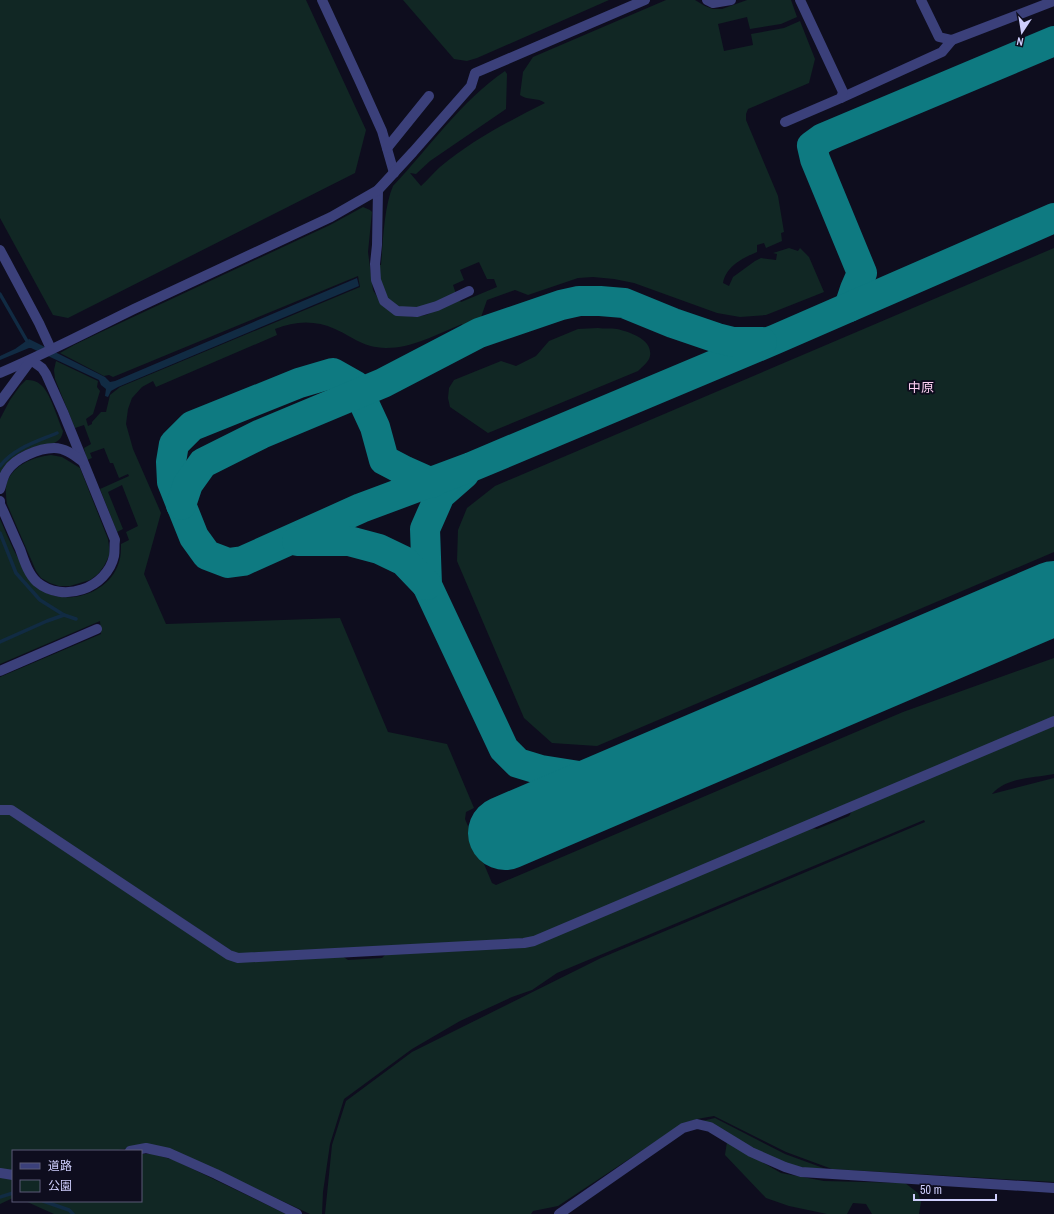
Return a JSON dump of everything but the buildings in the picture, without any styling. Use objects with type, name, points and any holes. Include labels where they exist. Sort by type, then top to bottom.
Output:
[{"type":"lane","points":[[322,0],[382,131],[394,173]]},
{"type":"lane","points":[[0,373],[331,217],[378,190],[471,86],[475,73],[645,0]]},
{"type":"lane","points":[[706,0],[713,3],[731,0]]},
{"type":"lane","points":[[800,0],[843,92],[841,98]]},
{"type":"lane","points":[[921,0],[939,37],[952,40]]},
{"type":"lane","points":[[785,122],[942,52],[952,40],[1054,2]]},
{"type":"lane","points":[[387,148],[430,96]]},
{"type":"lane","points":[[378,190],[377,245],[375,264],[376,280],[384,301],[397,311],[417,312],[437,306],[469,291]]},
{"type":"lane","points":[[0,250],[39,323],[51,349]]},
{"type":"lane","points":[[0,402],[35,357]]},
{"type":"lane","points":[[0,501],[29,571],[37,581],[47,588],[57,591],[70,592],[82,590],[103,576],[110,566],[114,555],[115,540],[46,374],[35,357]]},
{"type":"lane","points":[[0,489],[7,471],[15,462],[27,455],[40,450],[54,448],[64,443],[70,431]]},
{"type":"lane","points":[[54,448],[68,452],[82,461]]},
{"type":"lane","points":[[0,671],[97,629]]},
{"type":"lane","points":[[0,810],[11,810],[229,955],[238,958],[524,943],[534,941],[617,907],[1054,721]]},
{"type":"lane","points":[[559,1214],[683,1128],[697,1124],[710,1127],[751,1152],[785,1167],[801,1172],[1054,1188]]},
{"type":"lane","points":[[135,1150],[146,1148],[169,1152],[297,1214]]},
{"type":"lane","points":[[0,1173],[12,1175]]},
{"type":"green space","points":[[0,0],[306,0],[366,130],[355,173],[68,318],[53,315],[0,218]]},
{"type":"green space","points":[[403,0],[609,0],[467,61],[454,59]]},
{"type":"green space","points":[[666,0],[695,0],[713,9],[722,9],[747,0],[791,0],[797,17],[781,24],[750,29],[747,17],[718,24],[724,51],[753,45],[751,34],[784,28],[800,21],[815,59],[809,83],[748,109],[746,120],[778,196],[784,232],[781,233],[782,241],[766,248],[764,243],[757,245],[757,252],[731,267],[723,283],[729,286],[733,277],[761,258],[776,260],[777,254],[773,253],[789,248],[798,251],[800,248],[809,257],[824,292],[766,315],[740,317],[717,313],[634,283],[593,277],[578,278],[528,295],[515,290],[487,300],[479,323],[464,329],[462,324],[425,340],[406,346],[386,348],[371,346],[359,342],[328,326],[312,323],[290,324],[275,329],[277,335],[156,387],[153,381],[142,387],[132,398],[128,409],[126,424],[133,449],[161,513],[144,574],[166,624],[340,618],[388,732],[447,744],[474,808],[466,812],[465,819],[492,883],[496,885],[903,712],[1054,658],[1054,719],[531,938],[238,955],[11,806],[0,805],[0,677],[101,634],[100,621],[0,664],[0,519],[18,558],[38,587],[52,595],[63,597],[75,597],[87,594],[107,582],[114,573],[119,562],[121,555],[121,544],[129,540],[126,532],[138,526],[122,485],[108,492],[123,529],[117,532],[100,489],[129,476],[128,474],[119,478],[113,463],[110,463],[104,448],[90,453],[92,458],[87,460],[84,448],[91,444],[84,425],[75,428],[55,379],[54,370],[56,361],[98,381],[97,387],[100,391],[93,414],[86,419],[88,426],[92,424],[101,412],[106,412],[110,395],[120,387],[360,287],[358,276],[113,377],[109,375],[104,376],[60,353],[101,332],[330,225],[363,207],[372,212],[368,252],[373,290],[379,300],[396,314],[413,317],[426,315],[459,300],[461,302],[497,287],[494,279],[487,279],[479,262],[460,270],[464,280],[453,285],[456,294],[417,311],[397,308],[383,294],[378,265],[381,265],[386,214],[393,186],[474,96],[505,71],[507,74],[506,109],[430,161],[416,174],[410,173],[421,186],[440,167],[477,140],[545,103],[520,95],[523,72],[533,57]]},
{"type":"green space","points":[[1054,248],[1054,552],[597,746],[552,743],[524,718],[457,561],[458,530],[467,508],[495,486]]},
{"type":"green space","points":[[578,329],[617,329],[639,337],[648,345],[650,350],[648,360],[638,371],[488,433],[450,407],[448,398],[449,388],[454,380],[501,361],[516,366],[536,356],[549,341]]},
{"type":"green space","points":[[26,380],[36,382],[48,394],[63,431],[62,436],[54,443],[33,447],[16,455],[4,468],[0,475],[0,419],[10,400]]},
{"type":"green space","points":[[51,455],[62,457],[80,468],[108,539],[110,554],[98,574],[90,580],[70,586],[59,586],[41,578],[36,571],[7,504],[7,482],[14,470],[25,462]]},
{"type":"green space","points":[[1054,725],[1054,774],[1013,781],[998,788],[992,794],[1054,778],[1054,1182],[832,1169],[786,1152],[714,1116],[697,1119],[682,1124],[558,1206],[533,1211],[531,1214],[325,1214],[332,1145],[346,1101],[412,1052],[601,958],[925,822],[924,820],[557,973],[532,990],[512,997],[460,1021],[412,1049],[344,1099],[330,1144],[323,1192],[322,1214],[310,1214],[214,1169],[142,1146],[118,1150],[12,1150],[12,1171],[0,1169],[0,813],[8,812],[230,959],[342,956],[348,960],[382,958],[386,954],[525,946],[812,828],[817,829],[849,816],[852,811]]},
{"type":"green space","points":[[715,1118],[785,1154],[826,1169],[805,1168],[788,1165],[754,1150],[702,1121]]},
{"type":"green space","points":[[727,1142],[781,1173],[824,1181],[905,1183],[918,1193],[921,1202],[919,1214],[872,1214],[866,1204],[853,1203],[847,1214],[827,1214],[789,1206],[766,1198],[725,1155]]},
{"type":"green space","points":[[142,1154],[153,1154],[174,1160],[286,1214],[54,1214],[27,1202],[142,1202]]},
{"type":"green space","points":[[0,1177],[12,1179],[12,1198],[0,1204]]},
{"type":"water","points":[[357,278],[359,286],[118,387],[111,391],[108,397],[105,396],[106,389],[101,385],[99,380],[31,348],[0,360],[0,356],[15,349],[29,339],[105,377],[110,382],[115,381]]},
{"type":"waterway","points":[[0,294],[27,341]]},
{"type":"waterway","points":[[0,466],[19,450],[57,433]]},
{"type":"waterway","points":[[0,533],[16,573],[40,600],[64,615]]},
{"type":"waterway","points":[[0,642],[64,615],[76,619]]},
{"type":"waterway","points":[[0,1197],[12,1193]]},
{"type":"waterway","points":[[46,1202],[69,1210],[73,1214]]},
{"type":"taxiway","points":[[849,307],[862,273],[815,159],[812,146],[823,138],[1054,41]]},
{"type":"taxiway","points":[[432,483],[405,471],[384,460],[375,427],[356,386],[333,373],[299,383],[192,426],[174,444],[171,462],[172,482],[194,537],[207,555],[228,563],[243,561],[361,508],[471,467],[776,339],[1054,218]]},
{"type":"taxiway","points":[[181,505],[188,484],[203,463],[261,434],[383,383],[479,333],[561,305],[579,301],[624,303],[673,323],[717,338],[733,342],[762,342]]},
{"type":"taxiway","points":[[464,474],[440,495],[425,529],[427,585],[504,749],[518,763],[541,770],[604,780],[627,781]]},
{"type":"taxiway","points":[[297,541],[349,541],[379,549],[404,561],[427,585]]},
{"type":"runway","points":[[505,833],[1054,598]]},
{"type":"district","name":"中原","points":[[921,387]]}]
